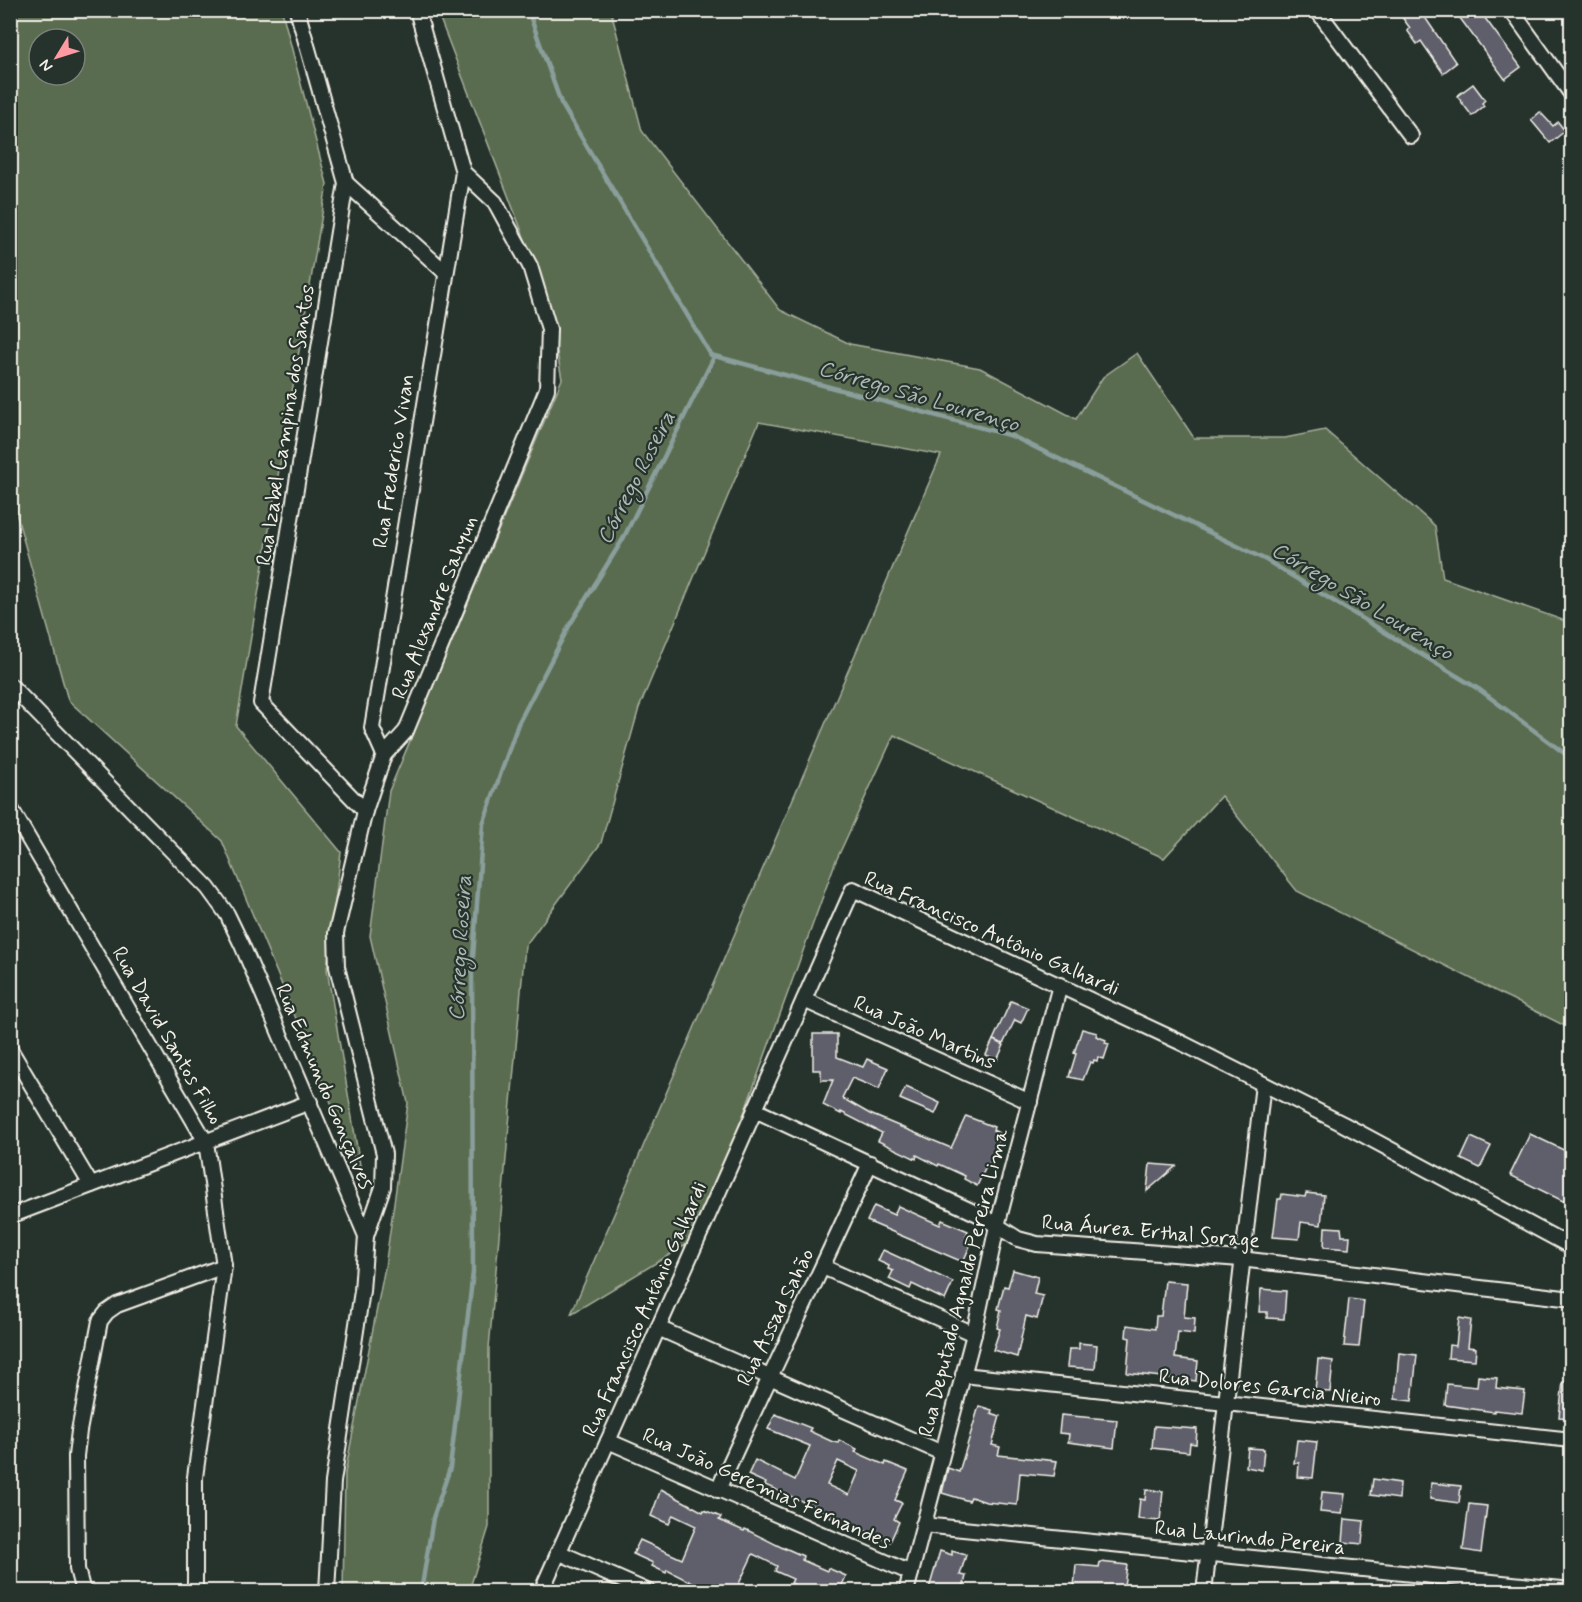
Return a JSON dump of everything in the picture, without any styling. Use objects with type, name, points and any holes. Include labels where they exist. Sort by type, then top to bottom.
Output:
[{"type":"street","name":"Rua Izabel Campina dos Santos","points":[[297,10],[346,183],[261,703],[365,811]]},
{"type":"street","points":[[417,10],[463,172]]},
{"type":"street","points":[[1317,10],[1411,136]]},
{"type":"street","points":[[1511,10],[1572,95]]},
{"type":"street","name":"Rua Frederico Vivan","points":[[384,755],[372,729],[463,172]]},
{"type":"street","name":"Rua Alexandre Sahyun","points":[[366,1236],[383,1188],[384,1154],[337,967],[336,933],[365,811],[384,755],[406,731],[547,389],[549,329],[530,266],[495,202],[463,172]]},
{"type":"street","points":[[346,183],[445,273]]},
{"type":"street","name":"Rua Edmundo Gonçalves","points":[[11,687],[208,888],[227,914],[366,1236],[362,1291],[333,1482],[327,1592]]},
{"type":"street","name":"Rua David Santos Filho","points":[[10,807],[206,1142],[224,1266],[195,1477],[195,1592]]},
{"type":"street","name":"Rua Francisco Antônio Galhardi","points":[[541,1592],[853,889],[1184,1044],[1343,1124],[1572,1247]]},
{"type":"street","name":"Rua Deputado Agnaldo Pereira Lima","points":[[906,1592],[974,1334],[997,1226],[1060,985]]},
{"type":"street","name":"Rua João Martins","points":[[804,1000],[1030,1102]]},
{"type":"street","points":[[10,1049],[91,1185]]},
{"type":"street","points":[[1204,1592],[1263,1084]]},
{"type":"street","points":[[10,1216],[310,1102]]},
{"type":"street","name":"Rua Áurea Erthal Sorage","points":[[755,1110],[982,1216],[1018,1239],[1037,1244],[1241,1259],[1572,1299]]},
{"type":"street","name":"Rua Assad Sahão","points":[[718,1490],[870,1163]]},
{"type":"street","points":[[86,1592],[82,1588],[77,1569],[76,1456],[100,1321],[106,1312],[117,1305],[224,1266]]},
{"type":"street","points":[[823,1267],[974,1334]]},
{"type":"street","points":[[658,1329],[942,1453]]},
{"type":"street","name":"Rua Dolores Garcia Nieiro","points":[[963,1376],[1572,1440]]},
{"type":"street","name":"Rua João Geremias Fernandes","points":[[608,1442],[910,1574]]},
{"type":"street","name":"Rua Laurindo Pereira","points":[[923,1525],[1572,1590]]},
{"type":"street","points":[[558,1552],[649,1592]]},
{"type":"green space","points":[[10,11],[282,11],[327,184],[236,726],[341,852],[327,969],[362,1177],[222,841],[68,700],[16,513],[10,281]]},
{"type":"green space","points":[[437,11],[611,11],[642,131],[780,310],[850,344],[980,368],[1076,419],[1103,377],[1137,353],[1194,438],[1285,438],[1325,430],[1435,526],[1443,578],[1571,623],[1571,1029],[1297,891],[1221,796],[1164,858],[894,735],[835,863],[699,1237],[571,1314],[941,455],[759,422],[639,708],[601,843],[525,946],[489,1348],[489,1527],[469,1591],[343,1592],[345,1473],[385,1267],[408,1103],[370,936],[389,791],[562,379],[546,294]]},
{"type":"building","points":[[1410,10],[1420,10],[1456,63],[1443,73],[1421,41],[1417,44],[1407,30],[1410,28],[1402,17]]},
{"type":"building","points":[[1454,10],[1479,10],[1521,67],[1505,79]]},
{"type":"building","points":[[1473,84],[1485,100],[1482,103],[1484,106],[1472,116],[1457,96]]},
{"type":"building","points":[[1540,112],[1553,126],[1558,122],[1565,131],[1550,143],[1531,120]]},
{"type":"building","points":[[1011,1001],[1028,1008],[1021,1023],[1015,1020],[1003,1044],[993,1040]]},
{"type":"building","points":[[1082,1029],[1097,1033],[1096,1036],[1106,1040],[1105,1043],[1109,1044],[1104,1059],[1098,1057],[1097,1061],[1090,1062],[1083,1080],[1069,1077]]},
{"type":"building","points":[[813,1034],[837,1034],[837,1057],[863,1067],[867,1059],[888,1068],[879,1089],[852,1078],[842,1098],[870,1114],[951,1148],[966,1116],[994,1127],[993,1130],[1001,1134],[989,1166],[987,1165],[977,1186],[964,1179],[965,1176],[939,1164],[938,1166],[917,1155],[916,1159],[878,1141],[882,1133],[823,1105],[833,1080],[821,1080],[821,1070],[813,1070]]},
{"type":"building","points":[[993,1040],[1004,1045],[997,1060],[986,1055]]},
{"type":"building","points":[[906,1087],[940,1103],[935,1114],[900,1099]]},
{"type":"building","points":[[1530,1134],[1572,1154],[1572,1188],[1565,1202],[1510,1175]]},
{"type":"building","points":[[1471,1137],[1491,1146],[1480,1168],[1461,1159]]},
{"type":"building","points":[[1150,1164],[1176,1166],[1147,1191]]},
{"type":"building","points":[[1306,1193],[1324,1195],[1321,1225],[1301,1222],[1299,1239],[1273,1237],[1278,1199],[1281,1199],[1282,1194],[1305,1197]]},
{"type":"building","points":[[874,1206],[894,1215],[898,1206],[940,1225],[942,1220],[968,1231],[966,1237],[973,1239],[963,1262],[867,1221]]},
{"type":"building","points":[[1325,1227],[1341,1228],[1342,1236],[1350,1236],[1349,1249],[1324,1247]]},
{"type":"building","points":[[883,1250],[953,1282],[945,1300],[912,1284],[910,1289],[889,1279],[893,1271],[888,1269],[889,1266],[878,1261]]},
{"type":"building","points":[[1013,1270],[1038,1277],[1034,1294],[1043,1296],[1037,1319],[1026,1316],[1017,1357],[993,1350],[1000,1329],[997,1328],[1001,1310],[998,1309],[1004,1286],[1008,1287]]},
{"type":"building","points":[[1165,1281],[1187,1283],[1184,1317],[1195,1318],[1194,1334],[1178,1332],[1175,1358],[1198,1361],[1196,1381],[1127,1373],[1130,1338],[1126,1337],[1127,1325],[1155,1329],[1156,1316],[1161,1316]]},
{"type":"building","points":[[1261,1289],[1286,1291],[1284,1319],[1267,1318],[1267,1312],[1259,1312]]},
{"type":"building","points":[[1349,1299],[1364,1301],[1359,1347],[1344,1346]]},
{"type":"building","points":[[1459,1318],[1471,1320],[1468,1347],[1476,1348],[1475,1360],[1448,1358],[1449,1345],[1456,1346]]},
{"type":"building","points":[[1079,1343],[1097,1345],[1095,1369],[1067,1367],[1069,1349],[1079,1349]]},
{"type":"building","points":[[1399,1353],[1417,1355],[1412,1401],[1395,1399]]},
{"type":"building","points":[[1318,1359],[1333,1361],[1330,1392],[1315,1391]]},
{"type":"building","points":[[1478,1376],[1497,1378],[1496,1388],[1525,1391],[1522,1413],[1494,1410],[1494,1412],[1445,1405],[1447,1384],[1477,1387]]},
{"type":"building","points":[[1563,1382],[1572,1382],[1572,1418],[1559,1417]]},
{"type":"building","points":[[979,1406],[992,1410],[991,1413],[1000,1416],[992,1445],[1000,1447],[998,1455],[1057,1461],[1054,1476],[1020,1473],[1017,1505],[986,1502],[971,1497],[969,1501],[942,1493],[948,1468],[959,1472]]},
{"type":"building","points":[[775,1414],[811,1428],[809,1431],[833,1442],[838,1443],[839,1440],[857,1449],[855,1452],[885,1465],[886,1462],[908,1471],[895,1500],[902,1503],[894,1519],[899,1522],[890,1542],[848,1523],[847,1526],[829,1517],[831,1514],[765,1485],[766,1483],[748,1475],[755,1460],[795,1480],[810,1446],[768,1429]],"holes":[[[838,1461],[859,1471],[849,1495],[827,1485]]]},
{"type":"building","points":[[1061,1415],[1117,1420],[1114,1448],[1068,1442],[1069,1434],[1059,1433]]},
{"type":"building","points":[[1154,1426],[1197,1429],[1196,1444],[1190,1443],[1189,1452],[1152,1448]]},
{"type":"building","points":[[1297,1440],[1317,1442],[1313,1478],[1298,1477],[1299,1463],[1294,1463]]},
{"type":"building","points":[[1248,1448],[1264,1449],[1262,1470],[1246,1467]]},
{"type":"building","points":[[1373,1479],[1400,1483],[1399,1499],[1371,1495]]},
{"type":"building","points":[[1431,1483],[1461,1486],[1459,1503],[1430,1499]]},
{"type":"building","points":[[661,1489],[703,1512],[704,1510],[721,1517],[719,1520],[744,1531],[745,1529],[803,1556],[802,1560],[846,1576],[839,1592],[809,1592],[791,1583],[793,1579],[775,1571],[777,1566],[753,1554],[735,1592],[710,1592],[667,1570],[666,1573],[652,1566],[653,1563],[633,1554],[640,1540],[682,1559],[696,1526],[673,1515],[669,1524],[651,1516]]},
{"type":"building","points":[[1146,1490],[1163,1491],[1160,1521],[1138,1519],[1140,1499],[1145,1500]]},
{"type":"building","points":[[1322,1492],[1345,1494],[1342,1514],[1320,1512]]},
{"type":"building","points":[[1469,1504],[1487,1506],[1481,1553],[1463,1550]]},
{"type":"building","points":[[1345,1519],[1364,1521],[1362,1544],[1343,1542]]},
{"type":"building","points":[[940,1551],[952,1555],[952,1551],[966,1555],[960,1575],[966,1576],[962,1592],[928,1592]]},
{"type":"building","points":[[1100,1562],[1127,1565],[1123,1592],[1074,1587],[1076,1565],[1099,1567]]},
{"type":"waterway","name":"Córrego São Lourenço","points":[[528,10],[561,103],[711,355],[1012,436],[1266,560],[1480,690],[1572,759]]},
{"type":"waterway","name":"Córrego Roseira","points":[[421,1592],[433,1518],[450,1468],[473,1272],[472,970],[483,824],[518,724],[569,626],[623,539],[714,357]]}]
